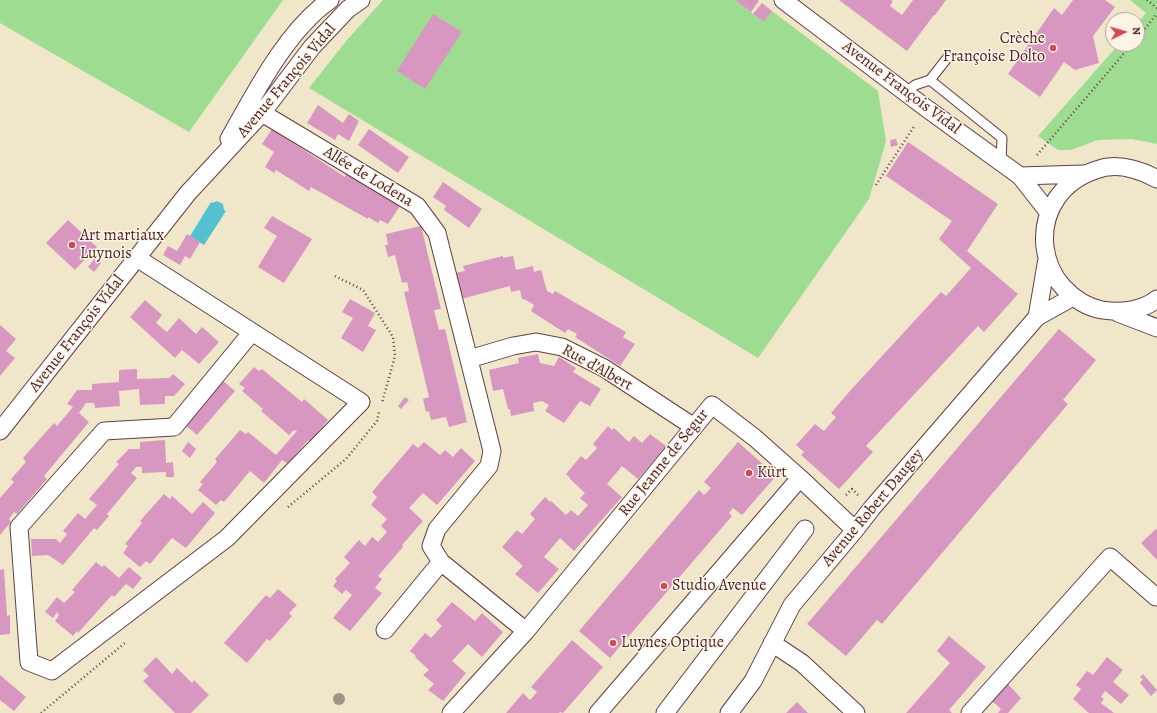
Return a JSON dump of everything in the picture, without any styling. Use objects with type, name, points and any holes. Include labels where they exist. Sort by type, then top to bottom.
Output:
[{"type":"street","name":"Avenue François Vidal","points":[[0,431],[188,193],[262,113],[312,47],[348,9],[361,0]]},
{"type":"street","name":"Avenue François Vidal","points":[[783,0],[926,108],[1020,176],[1049,213]]},
{"type":"street","name":"Avenue François Vidal","points":[[215,163],[265,76],[293,36],[322,2]]},
{"type":"street","name":"Allée de Lodena","points":[[262,113],[418,206],[437,233],[469,359]]},
{"type":"street","points":[[1020,176],[1084,174],[1108,167],[1133,168],[1157,179]]},
{"type":"street","points":[[1084,174],[1069,184],[1057,197],[1049,213],[1044,236],[1047,259],[1056,280],[1073,297],[1093,308],[1116,312],[1157,328]]},
{"type":"street","points":[[137,258],[361,402],[227,538],[52,671],[29,662],[19,527],[104,431],[174,427],[252,332]]},
{"type":"street","points":[[1037,317],[1047,259]]},
{"type":"street","name":"Avenue Robert Daugey","points":[[729,713],[753,681],[792,605],[872,508],[1037,317],[1073,297]]},
{"type":"street","points":[[1116,312],[1136,309],[1157,299]]},
{"type":"street","name":"Rue d’Albert","points":[[469,359],[513,346],[536,342],[562,347],[604,368],[694,427]]},
{"type":"street","points":[[469,359],[492,451],[489,466],[437,529],[431,546],[441,562],[526,631]]},
{"type":"street","name":"Rue Jeanne de Segur","points":[[451,713],[526,631],[712,405],[755,438],[855,530]]},
{"type":"street","points":[[598,713],[800,478]]},
{"type":"street","points":[[665,713],[805,529]]},
{"type":"street","points":[[970,713],[1110,557],[1156,597]]},
{"type":"street","points":[[385,630],[441,562]]},
{"type":"street","points":[[772,643],[802,663],[856,713]]},
{"type":"lane","points":[[906,92],[915,84],[930,80],[948,57]]},
{"type":"lane","points":[[930,80],[1002,138],[1001,163]]},
{"type":"path","points":[[1146,0],[1157,8]]},
{"type":"path","points":[[1145,28],[1157,14]]},
{"type":"path","points":[[1020,176],[1125,52]]},
{"type":"path","points":[[876,185],[926,108]]},
{"type":"green space","points":[[0,0],[283,0],[189,132],[0,23]]},
{"type":"green space","points":[[383,0],[735,0],[764,22],[772,11],[878,91],[886,141],[869,199],[758,358],[309,88],[347,40]]},
{"type":"green space","points":[[1130,0],[1157,0],[1157,144],[1132,139],[1098,140],[1071,150],[1058,150],[1038,136],[1112,52],[1145,52],[1146,13]]},
{"type":"water","points":[[217,201],[223,204],[224,210],[226,211],[204,245],[190,236],[211,202],[213,203]]},
{"type":"building","points":[[735,0],[758,0],[759,1],[751,12]]},
{"type":"building","points":[[839,0],[891,0],[893,1],[890,6],[902,15],[913,0],[946,0],[907,51]]},
{"type":"building","name":"Crèche Françoise Dolto","points":[[1073,0],[1105,0],[1115,7],[1111,12],[1105,12],[1105,20],[1093,36],[1099,63],[1075,70],[1064,62],[1040,97],[1008,74],[1054,8],[1062,15]]},
{"type":"building","points":[[762,3],[772,11],[764,22],[753,14]]},
{"type":"building","points":[[433,14],[462,32],[425,89],[397,71]]},
{"type":"building","points":[[318,105],[343,123],[349,114],[359,121],[349,141],[338,134],[335,140],[307,123]]},
{"type":"building","points":[[272,129],[345,177],[346,172],[400,206],[388,224],[380,220],[378,223],[368,217],[368,219],[311,187],[309,191],[276,170],[274,173],[265,167],[274,152],[262,144]]},
{"type":"building","points":[[369,129],[409,157],[398,173],[358,145]]},
{"type":"building","points":[[896,139],[898,145],[891,147],[890,140]]},
{"type":"building","points":[[908,142],[998,204],[967,251],[1018,294],[984,332],[978,326],[866,446],[873,452],[839,489],[801,455],[804,452],[796,445],[815,424],[824,431],[836,417],[831,413],[849,392],[941,292],[946,296],[971,268],[939,239],[952,221],[886,176]]},
{"type":"building","points":[[443,182],[482,209],[469,228],[444,210],[446,206],[433,197]]},
{"type":"building","points":[[272,216],[312,239],[284,283],[258,267],[277,236],[264,228]]},
{"type":"building","name":"Art martiaux Luynois","points":[[68,220],[97,247],[75,270],[46,243]]},
{"type":"building","points":[[421,226],[441,309],[434,310],[439,330],[445,329],[467,422],[449,427],[446,417],[431,420],[429,411],[426,412],[423,399],[429,397],[404,292],[409,291],[407,282],[402,283],[395,255],[388,257],[385,245],[388,245],[386,234]]},
{"type":"building","points":[[187,234],[200,242],[190,259],[185,256],[180,265],[163,255],[168,246],[177,251]]},
{"type":"building","points":[[503,256],[503,258],[513,256],[516,270],[533,266],[534,272],[541,270],[547,291],[553,294],[555,291],[626,332],[623,337],[635,344],[620,366],[575,337],[577,334],[568,329],[565,333],[531,311],[534,305],[522,299],[520,290],[511,292],[510,286],[461,299],[454,273],[465,271],[463,266]]},
{"type":"building","points":[[95,258],[101,263],[94,272],[88,267]]},
{"type":"building","points":[[350,299],[375,313],[368,326],[376,330],[363,352],[341,338],[353,318],[342,312]]},
{"type":"building","points":[[145,300],[162,315],[156,323],[167,332],[179,318],[196,334],[202,327],[219,342],[199,364],[182,350],[175,358],[130,317]]},
{"type":"building","points":[[0,325],[16,339],[6,351],[15,358],[0,376]]},
{"type":"building","points":[[1059,329],[1096,360],[1063,400],[1068,404],[882,624],[877,620],[846,656],[807,624]]},
{"type":"building","points":[[538,354],[540,363],[554,366],[559,357],[576,368],[573,372],[601,389],[590,406],[580,401],[564,423],[545,411],[549,405],[542,401],[533,403],[534,411],[511,416],[503,389],[493,391],[489,370],[519,363],[518,358]]},
{"type":"building","points":[[254,367],[259,371],[262,369],[302,402],[304,399],[328,420],[310,442],[308,440],[288,464],[282,460],[264,483],[250,471],[224,502],[221,500],[216,505],[198,490],[203,484],[200,482],[217,462],[215,459],[240,430],[246,434],[248,432],[276,455],[297,431],[294,430],[289,435],[261,411],[263,409],[242,391],[245,388],[239,384]]},
{"type":"building","points":[[137,369],[137,379],[169,378],[173,374],[185,384],[174,396],[165,396],[165,404],[140,405],[139,389],[119,391],[120,406],[95,408],[94,403],[86,403],[79,413],[89,422],[44,476],[47,479],[17,514],[14,512],[9,519],[11,522],[0,535],[0,498],[14,482],[11,479],[26,462],[23,458],[54,423],[57,426],[73,407],[67,404],[77,390],[92,390],[92,384],[119,382],[119,370]]},
{"type":"building","points":[[221,379],[235,391],[197,435],[183,423]]},
{"type":"building","points":[[405,397],[409,400],[401,409],[398,406]]},
{"type":"building","points":[[608,426],[612,430],[614,428],[629,442],[634,436],[642,443],[650,434],[666,446],[638,479],[622,466],[607,484],[622,497],[574,551],[560,538],[544,557],[559,569],[538,593],[515,574],[523,566],[502,547],[517,530],[522,534],[535,519],[530,514],[545,497],[566,515],[571,510],[578,516],[588,505],[580,498],[585,493],[566,474],[581,456],[586,460],[597,448],[593,444]]},
{"type":"building","points":[[165,440],[166,463],[173,462],[174,477],[166,477],[166,472],[142,473],[142,467],[136,467],[131,473],[137,478],[107,514],[109,516],[97,530],[94,528],[63,565],[48,555],[32,556],[31,539],[56,539],[60,543],[67,534],[63,531],[78,513],[85,519],[97,505],[89,499],[119,464],[116,462],[129,449],[140,449],[140,442]]},
{"type":"building","points":[[188,442],[196,449],[190,458],[182,451]]},
{"type":"building","points":[[424,442],[440,455],[445,450],[453,457],[461,448],[475,461],[437,505],[423,493],[409,508],[423,521],[378,576],[382,579],[375,588],[382,593],[350,631],[333,618],[352,595],[346,590],[342,594],[333,586],[337,581],[335,579],[350,563],[344,557],[359,540],[365,546],[372,537],[378,542],[387,532],[381,526],[387,519],[371,505],[377,497],[372,492],[413,444],[418,448]]},
{"type":"building","points":[[738,442],[776,476],[742,515],[733,508],[729,513],[732,516],[610,658],[579,631],[699,490],[704,495],[711,488],[704,482]]},
{"type":"building","points":[[164,494],[170,499],[172,496],[192,514],[203,502],[215,513],[186,548],[172,538],[150,564],[146,561],[140,567],[123,553],[128,546],[125,544],[142,523],[140,521]]},
{"type":"building","points":[[1156,529],[1157,530],[1157,560],[1141,543]]},
{"type":"building","points":[[96,562],[102,567],[104,565],[119,578],[129,567],[142,578],[133,589],[126,584],[114,597],[112,595],[78,633],[77,631],[73,636],[55,621],[59,615],[57,612],[53,618],[45,612],[57,597],[64,603],[75,592],[72,590]]},
{"type":"building","points":[[4,569],[7,616],[10,615],[10,634],[0,635],[0,570]]},
{"type":"building","points":[[278,589],[297,605],[289,613],[292,616],[270,641],[267,639],[247,663],[224,643],[266,595],[270,598]]},
{"type":"building","points":[[452,602],[475,621],[482,613],[503,632],[482,657],[468,644],[452,661],[466,673],[443,701],[428,690],[434,684],[423,675],[429,670],[410,651],[425,633],[431,638],[442,626],[436,620]]},
{"type":"building","points":[[949,636],[986,667],[949,710],[952,713],[906,713],[950,663],[937,651]]},
{"type":"building","points":[[572,640],[603,667],[563,713],[506,713],[523,693],[530,700],[537,692],[531,687]]},
{"type":"building","points":[[156,657],[172,674],[177,668],[192,683],[194,680],[209,695],[191,713],[175,713],[143,681],[149,676],[143,670]]},
{"type":"building","points":[[1107,657],[1123,670],[1113,682],[1129,695],[1121,704],[1105,691],[1101,697],[1104,699],[1101,703],[1114,713],[1089,713],[1073,699],[1081,689],[1076,685],[1087,671],[1093,675]]},
{"type":"building","points":[[1143,674],[1157,690],[1151,696],[1140,683],[1143,679],[1140,677]]},
{"type":"building","points":[[0,675],[26,697],[14,711],[0,700]]},
{"type":"building","points":[[1007,683],[1021,698],[1008,713],[998,713],[1001,709],[992,701]]},
{"type":"building","points":[[797,702],[808,713],[786,713]]},
{"type":"place","name":"Crèche Françoise Dolto","points":[[1053,48]]},
{"type":"place","name":"Art martiaux Luynois","points":[[72,245]]},
{"type":"place","name":"Kürt","points":[[749,473]]},
{"type":"place","name":"Studio Avenue","points":[[664,586]]},
{"type":"place","name":"Luynes Optique","points":[[613,643]]}]
